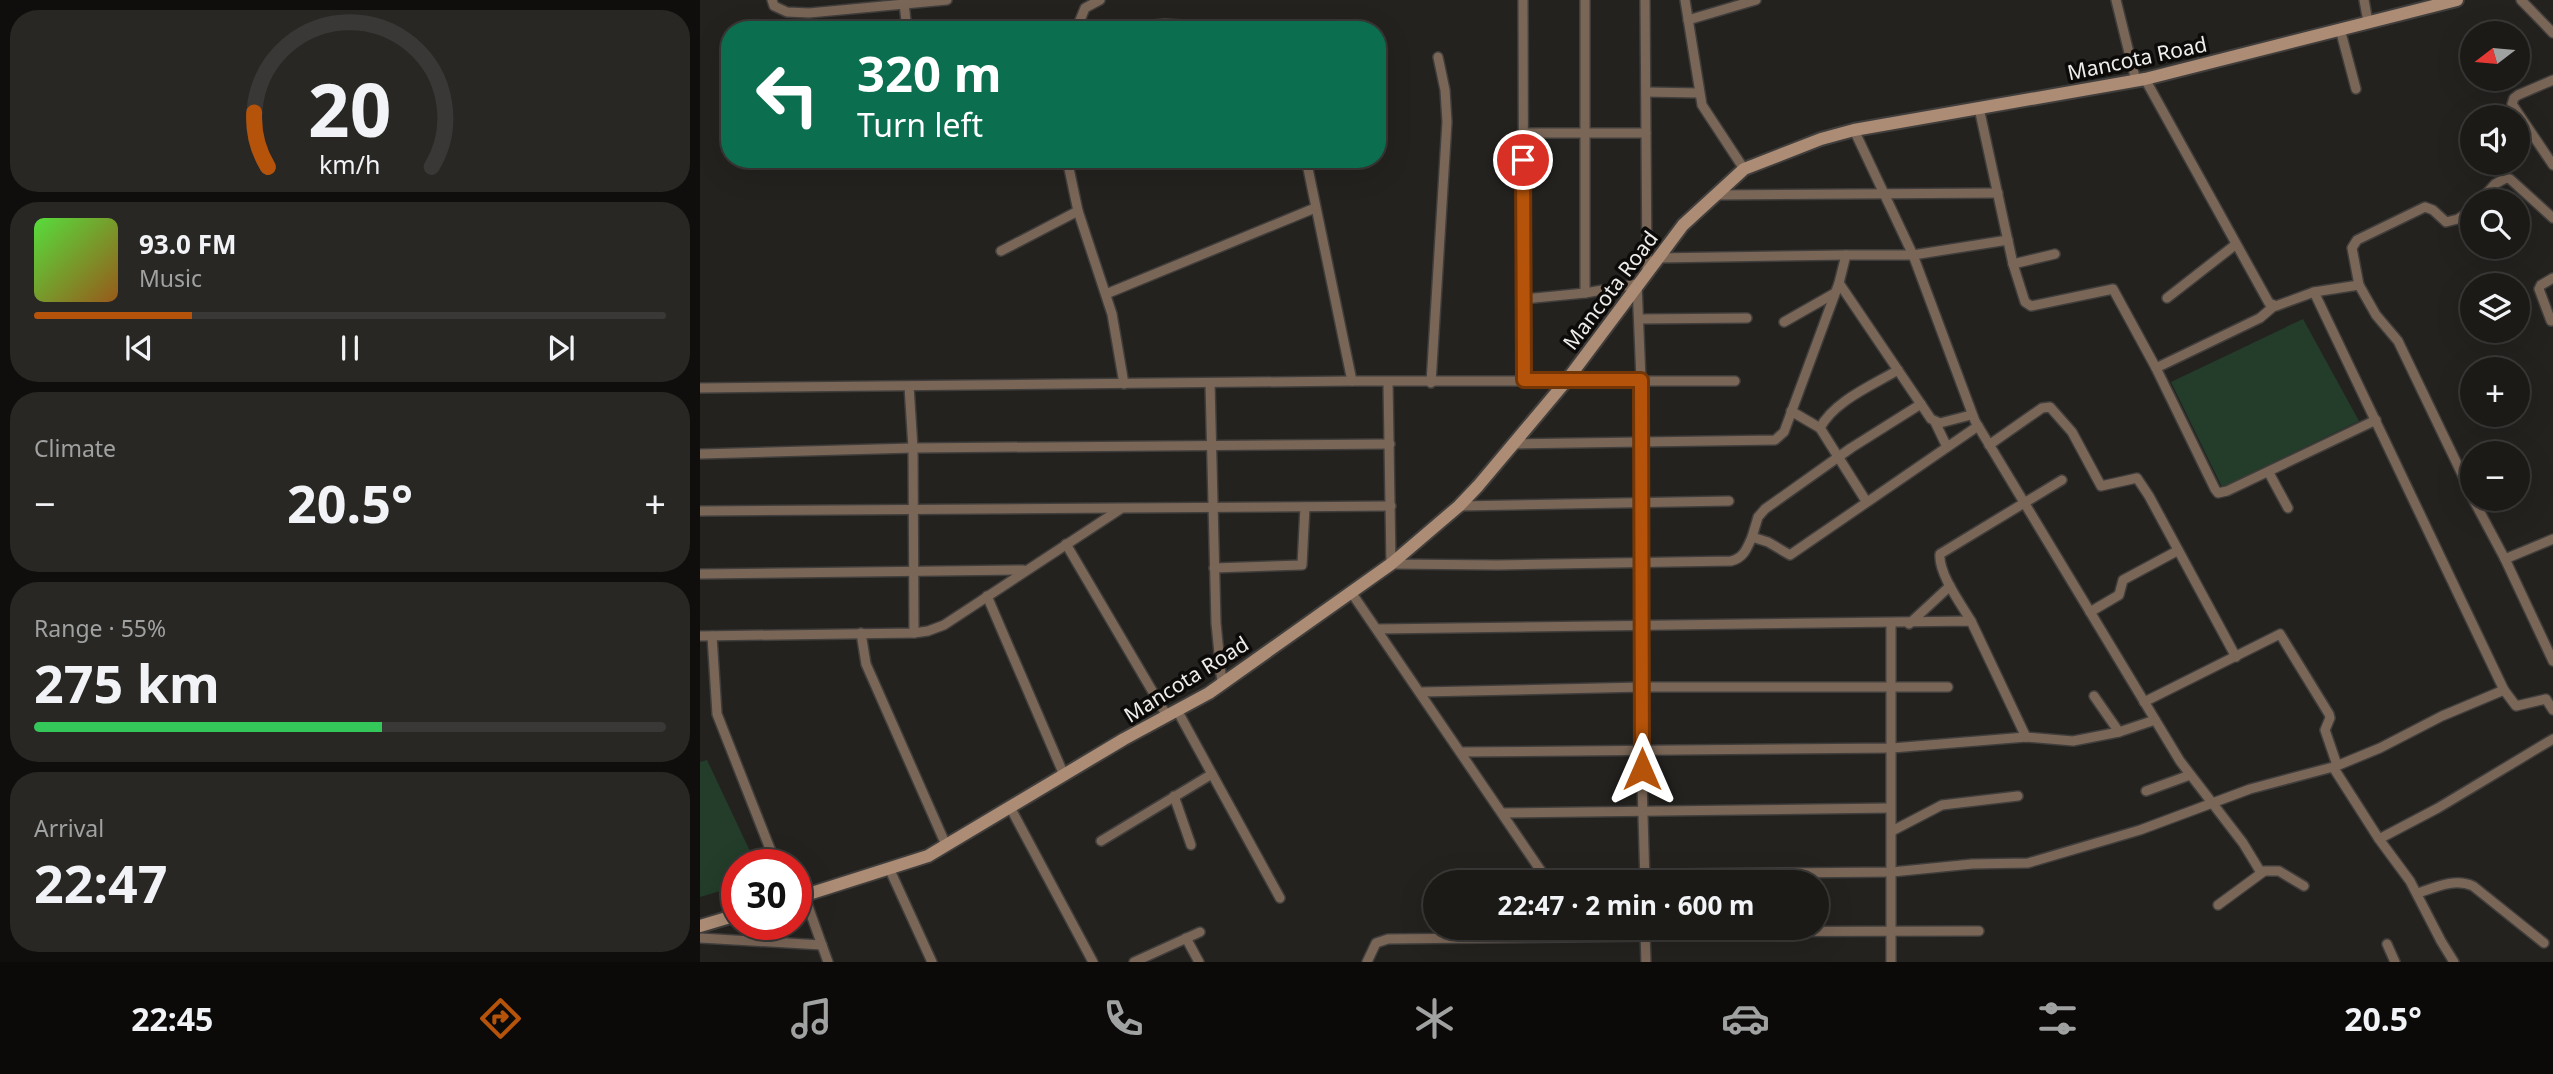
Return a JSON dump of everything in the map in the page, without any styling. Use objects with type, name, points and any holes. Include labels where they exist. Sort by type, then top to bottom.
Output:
[{"type":"main road","name":"Mancota Road","points":[[812,892],[929,856],[1222,684],[1391,564],[1459,506],[1567,380],[1682,225],[1744,169],[1821,139],[1854,130],[2141,80],[2457,0]]},
{"type":"main road","points":[[700,926],[721,920]]},
{"type":"street","points":[[772,0],[774,6],[787,12],[809,13],[835,5],[947,0]]},
{"type":"street","points":[[1080,21],[1085,8],[1100,0]]},
{"type":"street","points":[[1523,0],[1524,380]]},
{"type":"street","points":[[1585,0],[1585,293]]},
{"type":"street","points":[[1645,0],[1647,272]]},
{"type":"street","points":[[1685,0],[1699,93],[1708,115],[1744,169]]},
{"type":"street","points":[[1688,20],[1756,0]]},
{"type":"street","points":[[2116,0],[2141,80],[2266,299],[2274,306]]},
{"type":"street","points":[[2364,0],[2368,22]]},
{"type":"street","points":[[2521,0],[2553,33]]},
{"type":"street","points":[[904,3],[906,21]]},
{"type":"street","points":[[2340,29],[2356,89]]},
{"type":"street","points":[[1431,383],[1446,132],[1446,106],[1438,57]]},
{"type":"street","points":[[2553,80],[2518,95],[2512,104],[2553,165]]},
{"type":"street","points":[[1646,92],[1699,93]]},
{"type":"street","points":[[1979,108],[2023,299],[2029,306],[2113,289],[2218,493],[2269,473],[2376,419]]},
{"type":"street","points":[[1854,130],[1913,255],[1978,426],[2190,775],[2263,872]]},
{"type":"street","points":[[1523,133],[1646,133]]},
{"type":"street","points":[[1069,168],[1078,211],[1115,327],[1124,384]]},
{"type":"street","points":[[1308,168],[1352,381]]},
{"type":"street","points":[[2491,189],[2505,178],[2521,189]]},
{"type":"street","points":[[1715,195],[1998,193]]},
{"type":"street","points":[[2530,197],[2553,218]]},
{"type":"street","points":[[1106,294],[1315,208]]},
{"type":"street","points":[[2460,216],[2450,222],[2442,220],[2430,208],[2419,209],[2357,240],[2352,248],[2360,285],[2376,315],[2398,341],[2460,462]]},
{"type":"street","points":[[1002,251],[1078,211]]},
{"type":"street","points":[[1657,258],[1913,255],[2008,240]]},
{"type":"street","points":[[2167,298],[2235,245]]},
{"type":"street","points":[[2013,264],[2055,254]]},
{"type":"street","points":[[1513,444],[1775,440],[1784,432],[1839,283],[1846,255]]},
{"type":"street","points":[[2551,321],[2539,289],[2553,278]]},
{"type":"street","points":[[1839,283],[1935,422],[1947,447]]},
{"type":"street","points":[[1524,299],[1637,284],[1641,380],[1645,870]]},
{"type":"street","points":[[2156,368],[2260,318],[2274,306],[2314,292],[2360,285]]},
{"type":"street","points":[[2314,292],[2504,690],[2516,706],[2546,699],[2553,710]]},
{"type":"street","points":[[1784,323],[1835,293]]},
{"type":"street","points":[[1639,319],[1747,318]]},
{"type":"street","points":[[1820,428],[1832,412],[1844,403],[1899,370]]},
{"type":"street","points":[[700,388],[1524,380],[1735,382]]},
{"type":"street","points":[[1388,382],[1391,564],[1736,560],[1745,553],[1758,517],[1765,509],[1836,457],[1921,404]]},
{"type":"street","points":[[1210,383],[1214,568],[1222,684]]},
{"type":"street","points":[[909,386],[913,448],[914,633]]},
{"type":"street","points":[[1989,445],[2042,408],[2053,409],[2073,432],[2101,486],[2134,478],[2140,481],[2236,657]]},
{"type":"street","points":[[1791,411],[1820,428],[1866,501]]},
{"type":"street","points":[[1935,422],[1972,415]]},
{"type":"street","points":[[1752,537],[1768,542],[1790,555],[1978,426]]},
{"type":"street","points":[[700,454],[913,448],[1390,444]]},
{"type":"street","points":[[2269,473],[2288,508]]},
{"type":"street","points":[[2026,737],[1939,560],[1940,554],[2063,480]]},
{"type":"street","points":[[1459,506],[1729,501]]},
{"type":"street","points":[[700,511],[1391,506]]},
{"type":"street","points":[[1214,568],[1302,565],[1305,507]]},
{"type":"street","points":[[700,636],[914,633],[936,629],[1122,508]]},
{"type":"street","points":[[2480,511],[2553,661]]},
{"type":"street","points":[[2505,559],[2553,540]]},
{"type":"street","points":[[1066,544],[1212,774],[1280,898]]},
{"type":"street","points":[[2090,612],[2119,595],[2123,580],[2178,551]]},
{"type":"street","points":[[700,574],[1025,570]]},
{"type":"street","points":[[1909,624],[1950,586]]},
{"type":"street","points":[[1351,592],[1540,870]]},
{"type":"street","points":[[987,596],[1064,775]]},
{"type":"street","points":[[1377,629],[1642,627],[1770,622],[1909,624],[1971,621]]},
{"type":"street","points":[[1891,623],[1891,962]]},
{"type":"street","points":[[861,633],[866,664],[946,845]]},
{"type":"street","points":[[2144,702],[2280,634],[2329,714],[2325,730],[2335,766],[2379,839],[2418,893],[2454,962]]},
{"type":"street","points":[[712,636],[717,714],[770,849]]},
{"type":"street","points":[[1421,692],[1643,687],[1948,687]]},
{"type":"street","points":[[1829,874],[1892,873],[1972,864],[2028,863],[2048,859],[2250,789],[2335,766],[2504,690]]},
{"type":"street","points":[[2094,696],[2119,732]]},
{"type":"street","points":[[1461,752],[1892,748],[2026,737],[2073,741],[2119,732],[2155,720]]},
{"type":"street","points":[[2379,839],[2438,808],[2553,739]]},
{"type":"street","points":[[1101,841],[1212,774]]},
{"type":"street","points":[[2146,791],[2190,775]]},
{"type":"street","points":[[1174,796],[1191,845]]},
{"type":"street","points":[[1892,831],[1942,805],[2018,796]]},
{"type":"street","points":[[1010,807],[1093,962]]},
{"type":"street","points":[[1502,813],[1890,808]]},
{"type":"street","points":[[889,868],[932,962]]},
{"type":"street","points":[[2218,905],[2263,872],[2279,871],[2304,886]]},
{"type":"street","points":[[2418,893],[2445,884],[2465,882],[2544,943]]},
{"type":"street","points":[[812,923],[828,962]]},
{"type":"street","points":[[1829,932],[1979,931]]},
{"type":"street","points":[[1134,962],[1200,932]]},
{"type":"street","points":[[700,938],[822,945]]},
{"type":"street","points":[[1367,962],[1376,943],[1388,939],[1423,938]]},
{"type":"street","points":[[1186,939],[1199,962]]},
{"type":"street","points":[[1645,940],[1646,962]]},
{"type":"street","points":[[2387,944],[2395,962]]},
{"type":"green space","points":[[2303,319],[2359,421],[2222,487],[2171,382]]},
{"type":"green space","points":[[707,760],[749,849],[721,849],[721,891],[700,897],[700,762]]},
{"type":"route","points":[[1523,160],[1524,380],[1641,380],[1642,769]]}]
